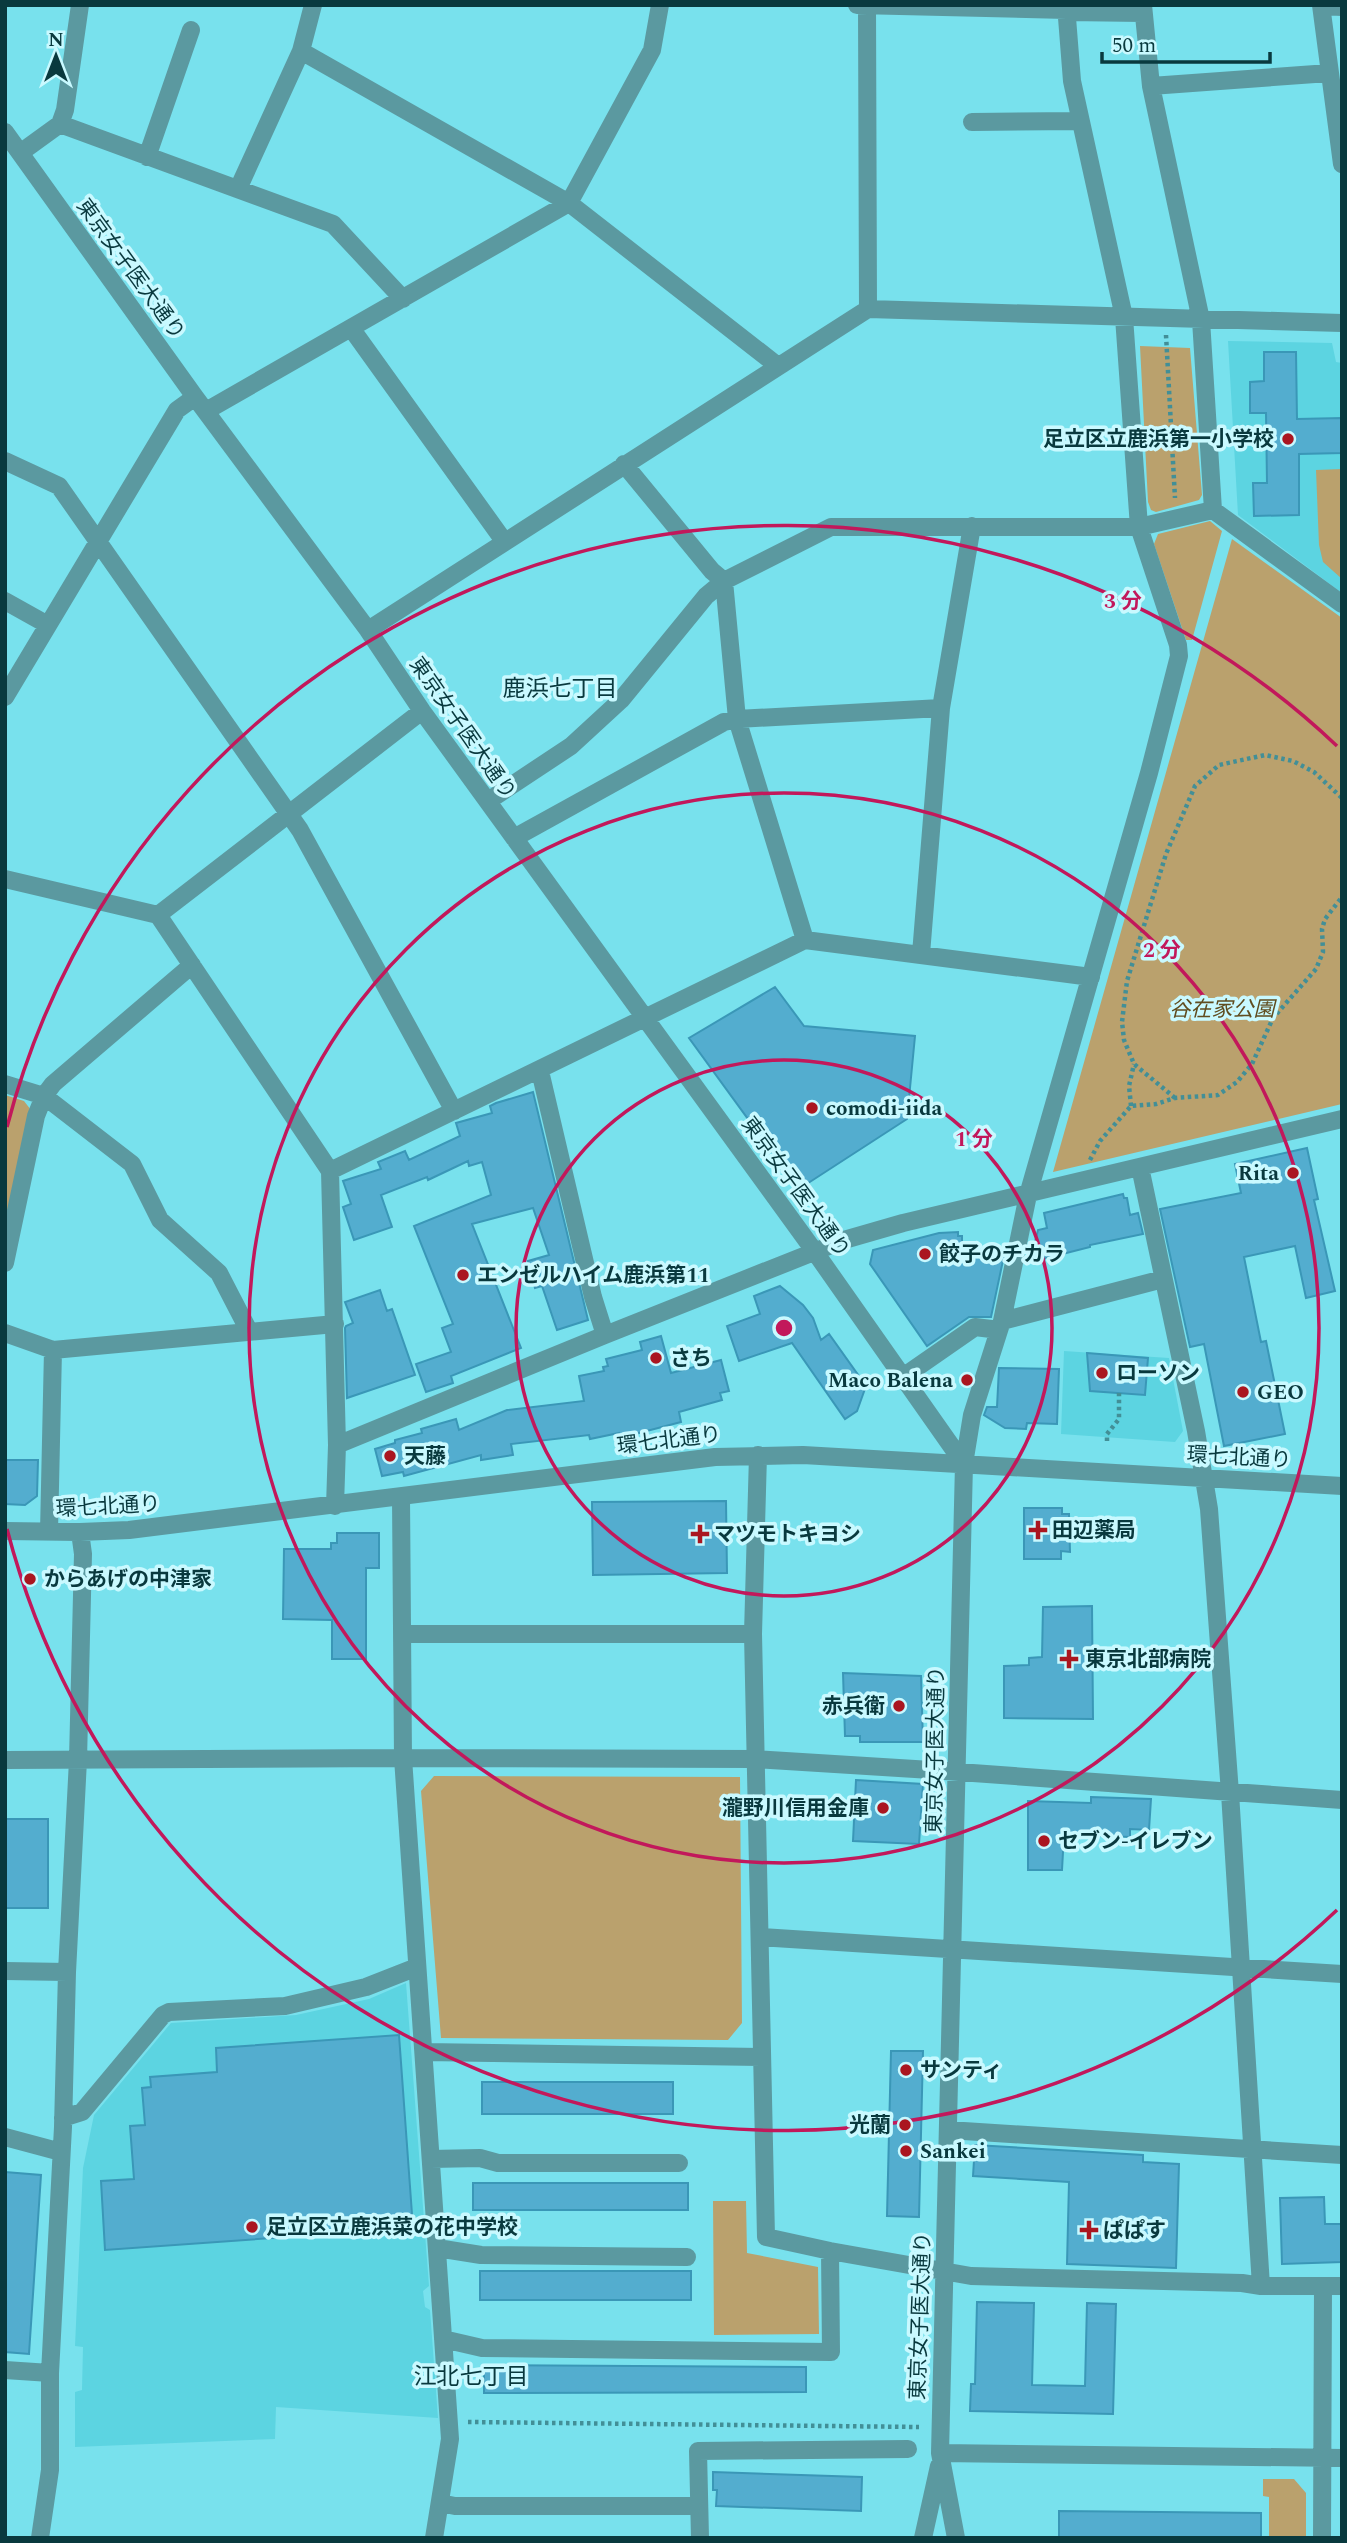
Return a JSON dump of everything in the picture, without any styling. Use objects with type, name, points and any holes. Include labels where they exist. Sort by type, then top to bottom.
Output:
[{"type":"street","points":[[20,153],[60,124],[65,110],[80,5]]},
{"type":"street","points":[[238,189],[301,51],[313,5]]},
{"type":"street","points":[[5,697],[177,410],[200,404],[351,328],[569,203],[652,50],[660,5]]},
{"type":"street","points":[[858,5],[1143,9],[1151,86],[1202,320],[1213,510]]},
{"type":"street","points":[[867,5],[868,309]]},
{"type":"street","points":[[1342,7],[1321,6],[1342,164]]},
{"type":"street","points":[[964,1464],[972,1415],[1001,1325],[1028,1195],[1149,773],[1179,656],[1178,645],[1139,527],[1124,317],[1072,81],[1066,9]]},
{"type":"street","points":[[147,157],[191,30]]},
{"type":"street","points":[[301,51],[569,203],[778,366]]},
{"type":"street","points":[[1151,86],[1329,74]]},
{"type":"street","points":[[972,122],[1081,121]]},
{"type":"street","points":[[60,124],[333,224],[403,299]]},
{"type":"street","name":"東京女子医大通り","points":[[5,132],[200,404],[368,630],[422,711],[815,1252],[964,1464],[940,2456],[923,2538]]},
{"type":"street","points":[[368,630],[868,309],[1342,323]]},
{"type":"street","points":[[351,328],[505,541]]},
{"type":"street","points":[[5,461],[59,486],[300,830],[454,1111]]},
{"type":"street","points":[[624,464],[712,571],[724,581],[737,719],[805,940]]},
{"type":"street","points":[[488,801],[571,746],[621,700],[706,596],[724,581],[831,527],[1139,527],[1213,510],[1342,604]]},
{"type":"street","points":[[921,954],[941,708],[972,526]]},
{"type":"street","points":[[5,601],[48,625]]},
{"type":"street","points":[[514,838],[724,722],[737,719],[941,708]]},
{"type":"street","points":[[158,915],[422,711]]},
{"type":"street","points":[[5,878],[158,915],[330,1171],[337,1445],[335,1506]]},
{"type":"street","points":[[330,1171],[805,940],[1091,977]]},
{"type":"street","points":[[5,1263],[36,1116],[44,1096],[53,1084],[192,965]]},
{"type":"street","points":[[540,1071],[593,1297],[605,1335]]},
{"type":"street","points":[[5,1084],[44,1096],[132,1164],[160,1220],[219,1273],[249,1331]]},
{"type":"street","points":[[337,1445],[868,1231],[1140,1167],[1341,1125]]},
{"type":"street","points":[[1140,1167],[1196,1431],[1210,1527],[1230,1793],[1261,2286]]},
{"type":"street","points":[[903,1377],[975,1326],[1001,1325],[1163,1279]]},
{"type":"street","points":[[5,1333],[53,1350],[335,1324]]},
{"type":"street","points":[[49,1532],[53,1350]]},
{"type":"street","points":[[758,1455],[753,1634],[766,2236],[830,2251],[971,2276],[1242,2283],[1261,2286],[1342,2286]]},
{"type":"street","name":"環七北通り","points":[[5,1531],[129,1530],[715,1457],[758,1455],[803,1455],[1342,1486]]},
{"type":"street","points":[[401,1497],[403,1758],[450,2439],[435,2538]]},
{"type":"street","points":[[40,2538],[50,2470],[50,2373],[78,1760],[83,1554],[80,1532]]},
{"type":"street","points":[[402,1634],[753,1634]]},
{"type":"street","points":[[5,1760],[755,1759],[1342,1800]]},
{"type":"street","points":[[760,1937],[1342,1974]]},
{"type":"street","points":[[63,2118],[82,2112],[163,2015],[169,2012],[285,2006],[366,1987],[417,1967]]},
{"type":"street","points":[[5,1971],[67,1972]]},
{"type":"street","points":[[424,2052],[761,2057]]},
{"type":"street","points":[[948,2130],[1342,2155]]},
{"type":"street","points":[[5,2137],[61,2152]]},
{"type":"street","points":[[431,2159],[480,2158],[498,2163],[679,2163]]},
{"type":"street","points":[[437,2248],[481,2255],[687,2257]]},
{"type":"street","points":[[443,2339],[482,2348],[831,2352],[830,2251]]},
{"type":"street","points":[[1322,2538],[1323,2287]]},
{"type":"street","points":[[5,2370],[50,2373]]},
{"type":"street","points":[[700,2538],[698,2451],[908,2449]]},
{"type":"street","points":[[940,2456],[1342,2458]]},
{"type":"street","name":"東京女子医大通り","points":[[940,2456],[956,2538]]},
{"type":"street","points":[[440,2503],[455,2506],[699,2506]]},
{"type":"path","points":[[1166,335],[1175,498]]},
{"type":"path","points":[[1175,1098],[1134,1064],[1124,1040],[1122,1023],[1127,981],[1166,854],[1195,786],[1219,765],[1265,755],[1293,761],[1314,772],[1342,798]]},
{"type":"path","points":[[1087,1167],[1100,1140],[1131,1106],[1218,1094],[1237,1082],[1252,1064],[1273,1018],[1315,969],[1323,952],[1322,929],[1325,919],[1342,897]]},
{"type":"path","points":[[1131,1106],[1129,1086],[1134,1064]]},
{"type":"path","points":[[1107,1441],[1107,1434],[1119,1419],[1119,1393]]},
{"type":"path","points":[[464,2421],[919,2427]]},
{"type":"shaded area","name":"足立区立鹿浜第一小学校","points":[[1228,341],[1332,343],[1336,362],[1342,363],[1342,593],[1238,515]]},
{"type":"shaded area","points":[[1064,1351],[1169,1358],[1183,1431],[1175,1442],[1061,1434]]},
{"type":"shaded area","name":"足立区立鹿浜菜の花中学校","points":[[406,1983],[429,2286],[423,2291],[425,2307],[430,2310],[438,2418],[276,2407],[275,2439],[75,2447],[75,2392],[82,2390],[83,2347],[75,2346],[83,2168],[94,2115],[171,2023],[296,2015],[369,1999]]},
{"type":"green space","points":[[1140,346],[1190,348],[1202,495],[1199,500],[1156,512],[1151,510],[1148,502]]},
{"type":"green space","points":[[1342,469],[1342,579],[1323,562],[1319,545],[1316,470]]},
{"type":"green space","points":[[1210,521],[1222,531],[1192,640],[1186,640],[1154,544],[1158,534]]},
{"type":"green space","name":"谷在家公園","points":[[1232,539],[1342,618],[1342,1104],[1053,1172]]},
{"type":"green space","points":[[5,1095],[24,1101],[31,1110],[5,1223]]},
{"type":"green space","points":[[434,1776],[740,1777],[742,2023],[728,2040],[441,2038],[421,1791]]},
{"type":"green space","points":[[713,2201],[746,2201],[747,2253],[818,2267],[819,2334],[714,2335]]},
{"type":"green space","points":[[1263,2479],[1294,2479],[1306,2493],[1306,2538],[1269,2538],[1269,2497],[1263,2496]]},
{"type":"building","points":[[1264,352],[1296,352],[1297,419],[1342,418],[1342,453],[1299,454],[1299,515],[1254,516],[1253,483],[1267,483],[1266,413],[1250,413],[1250,382],[1264,381]]},
{"type":"building","points":[[775,987],[804,1026],[915,1036],[907,1119],[799,1189],[689,1038]]},
{"type":"building","points":[[533,1092],[588,1320],[557,1330],[542,1286],[535,1288],[528,1261],[549,1255],[533,1208],[472,1224],[521,1348],[451,1376],[453,1383],[426,1392],[416,1364],[451,1352],[442,1328],[453,1324],[414,1226],[491,1195],[482,1162],[469,1166],[468,1161],[428,1180],[427,1177],[381,1195],[392,1227],[354,1240],[343,1207],[351,1204],[343,1181],[381,1169],[378,1162],[405,1151],[409,1160],[460,1136],[456,1123],[492,1113],[490,1106]]},
{"type":"building","points":[[1307,1148],[1318,1199],[1314,1200],[1335,1291],[1306,1298],[1295,1246],[1244,1257],[1261,1342],[1266,1341],[1285,1434],[1224,1446],[1204,1344],[1190,1347],[1160,1209],[1241,1193],[1235,1164]]},
{"type":"building","points":[[1123,1194],[1124,1198],[1127,1198],[1130,1215],[1138,1213],[1143,1234],[1090,1245],[1039,1260],[1035,1242],[1038,1230],[1047,1228],[1044,1213]]},
{"type":"building","points":[[958,1232],[958,1236],[962,1236],[962,1244],[1005,1251],[991,1317],[969,1317],[927,1346],[870,1264],[873,1250],[939,1233]]},
{"type":"building","points":[[780,1286],[803,1305],[813,1318],[821,1340],[829,1334],[866,1386],[857,1411],[845,1419],[792,1343],[739,1361],[727,1326],[760,1314],[754,1296]]},
{"type":"building","points":[[380,1290],[387,1311],[392,1309],[415,1375],[347,1398],[345,1328],[353,1323],[345,1302]]},
{"type":"building","points":[[661,1336],[671,1373],[721,1360],[729,1391],[720,1393],[722,1400],[679,1412],[681,1422],[620,1438],[619,1433],[590,1439],[589,1435],[511,1444],[513,1455],[481,1460],[481,1455],[404,1476],[403,1472],[382,1476],[375,1449],[422,1433],[421,1429],[456,1419],[459,1430],[507,1410],[584,1401],[579,1376],[604,1371],[603,1367],[608,1366],[606,1359],[642,1350],[640,1342]]},
{"type":"building","points":[[1087,1353],[1148,1358],[1145,1395],[1090,1391]]},
{"type":"building","points":[[999,1368],[1059,1369],[1057,1424],[1027,1423],[1026,1429],[1005,1428],[984,1415],[987,1407],[997,1407]]},
{"type":"building","points":[[5,1460],[38,1460],[37,1496],[25,1505],[5,1504]]},
{"type":"building","points":[[726,1501],[727,1573],[593,1575],[592,1502]]},
{"type":"building","points":[[1024,1508],[1062,1508],[1062,1514],[1069,1514],[1070,1552],[1061,1551],[1061,1559],[1024,1559]]},
{"type":"building","points":[[337,1533],[379,1533],[379,1568],[366,1568],[366,1659],[332,1659],[332,1620],[283,1619],[284,1549],[331,1549],[331,1543],[337,1543]]},
{"type":"building","points":[[1092,1606],[1093,1719],[1004,1718],[1004,1666],[1029,1665],[1029,1658],[1042,1657],[1043,1607]]},
{"type":"building","points":[[843,1673],[921,1676],[923,1742],[860,1742],[860,1736],[845,1736]]},
{"type":"building","points":[[856,1780],[923,1784],[919,1844],[853,1841]]},
{"type":"building","points":[[1091,1797],[1151,1799],[1149,1830],[1130,1829],[1130,1837],[1064,1834],[1062,1870],[1028,1870],[1028,1801],[1091,1803]]},
{"type":"building","points":[[5,1819],[48,1819],[48,1908],[5,1908]]},
{"type":"building","points":[[399,2035],[413,2228],[105,2250],[101,2181],[134,2179],[130,2126],[145,2125],[142,2088],[151,2087],[150,2077],[217,2072],[216,2048]]},
{"type":"building","points":[[891,2051],[923,2051],[919,2217],[887,2216]]},
{"type":"building","points":[[482,2082],[673,2082],[673,2114],[482,2114]]},
{"type":"building","points":[[975,2145],[1143,2155],[1143,2162],[1179,2164],[1176,2268],[1067,2264],[1069,2182],[973,2176]]},
{"type":"building","points":[[5,2172],[41,2175],[29,2354],[5,2352]]},
{"type":"building","points":[[473,2183],[688,2183],[688,2210],[473,2210]]},
{"type":"building","points":[[1324,2197],[1325,2224],[1342,2224],[1342,2262],[1282,2264],[1280,2198]]},
{"type":"building","points":[[480,2271],[691,2271],[691,2300],[480,2300]]},
{"type":"building","points":[[977,2302],[1034,2303],[1032,2385],[1085,2386],[1087,2303],[1116,2304],[1113,2414],[970,2411],[971,2384],[975,2384]]},
{"type":"building","points":[[484,2365],[806,2367],[806,2392],[484,2393]]},
{"type":"building","points":[[713,2472],[862,2477],[861,2511],[716,2506],[717,2490],[713,2490]]},
{"type":"building","points":[[1059,2511],[1261,2513],[1261,2538],[1059,2538]]},
{"type":"place","name":"足立区立鹿浜第一小学校","points":[[1288,439]]},
{"type":"place","name":"comodi-iida","points":[[812,1108]]},
{"type":"place","name":"Rita","points":[[1293,1173]]},
{"type":"place","name":"餃子のチカラ","points":[[925,1254]]},
{"type":"place","name":"エンゼルハイム鹿浜第11","points":[[463,1275]]},
{"type":"place","name":"さち","points":[[656,1358]]},
{"type":"place","name":"ローソン","points":[[1102,1373]]},
{"type":"place","name":"Maco Balena","points":[[967,1380]]},
{"type":"place","name":"GEO","points":[[1243,1392]]},
{"type":"place","name":"天藤","points":[[390,1456]]},
{"type":"place","name":"田辺薬局","points":[[1038,1530]]},
{"type":"place","name":"マツモトキヨシ","points":[[700,1534]]},
{"type":"place","name":"からあげの中津家","points":[[30,1579]]},
{"type":"place","name":"東京北部病院","points":[[1069,1659]]},
{"type":"place","name":"赤兵衛","points":[[899,1706]]},
{"type":"place","name":"瀧野川信用金庫","points":[[883,1808]]},
{"type":"place","name":"セブン-イレブン","points":[[1044,1841]]},
{"type":"place","name":"サンティ","points":[[906,2070]]},
{"type":"place","name":"光蘭","points":[[905,2125]]},
{"type":"place","name":"Sankei","points":[[906,2151]]},
{"type":"place","name":"足立区立鹿浜菜の花中学校","points":[[252,2227]]},
{"type":"place","name":"ぱぱす","points":[[1089,2230]]},
{"type":"district","name":"鹿浜七丁目","points":[[560,688]]},
{"type":"district","name":"江北七丁目","points":[[471,2376]]}]
